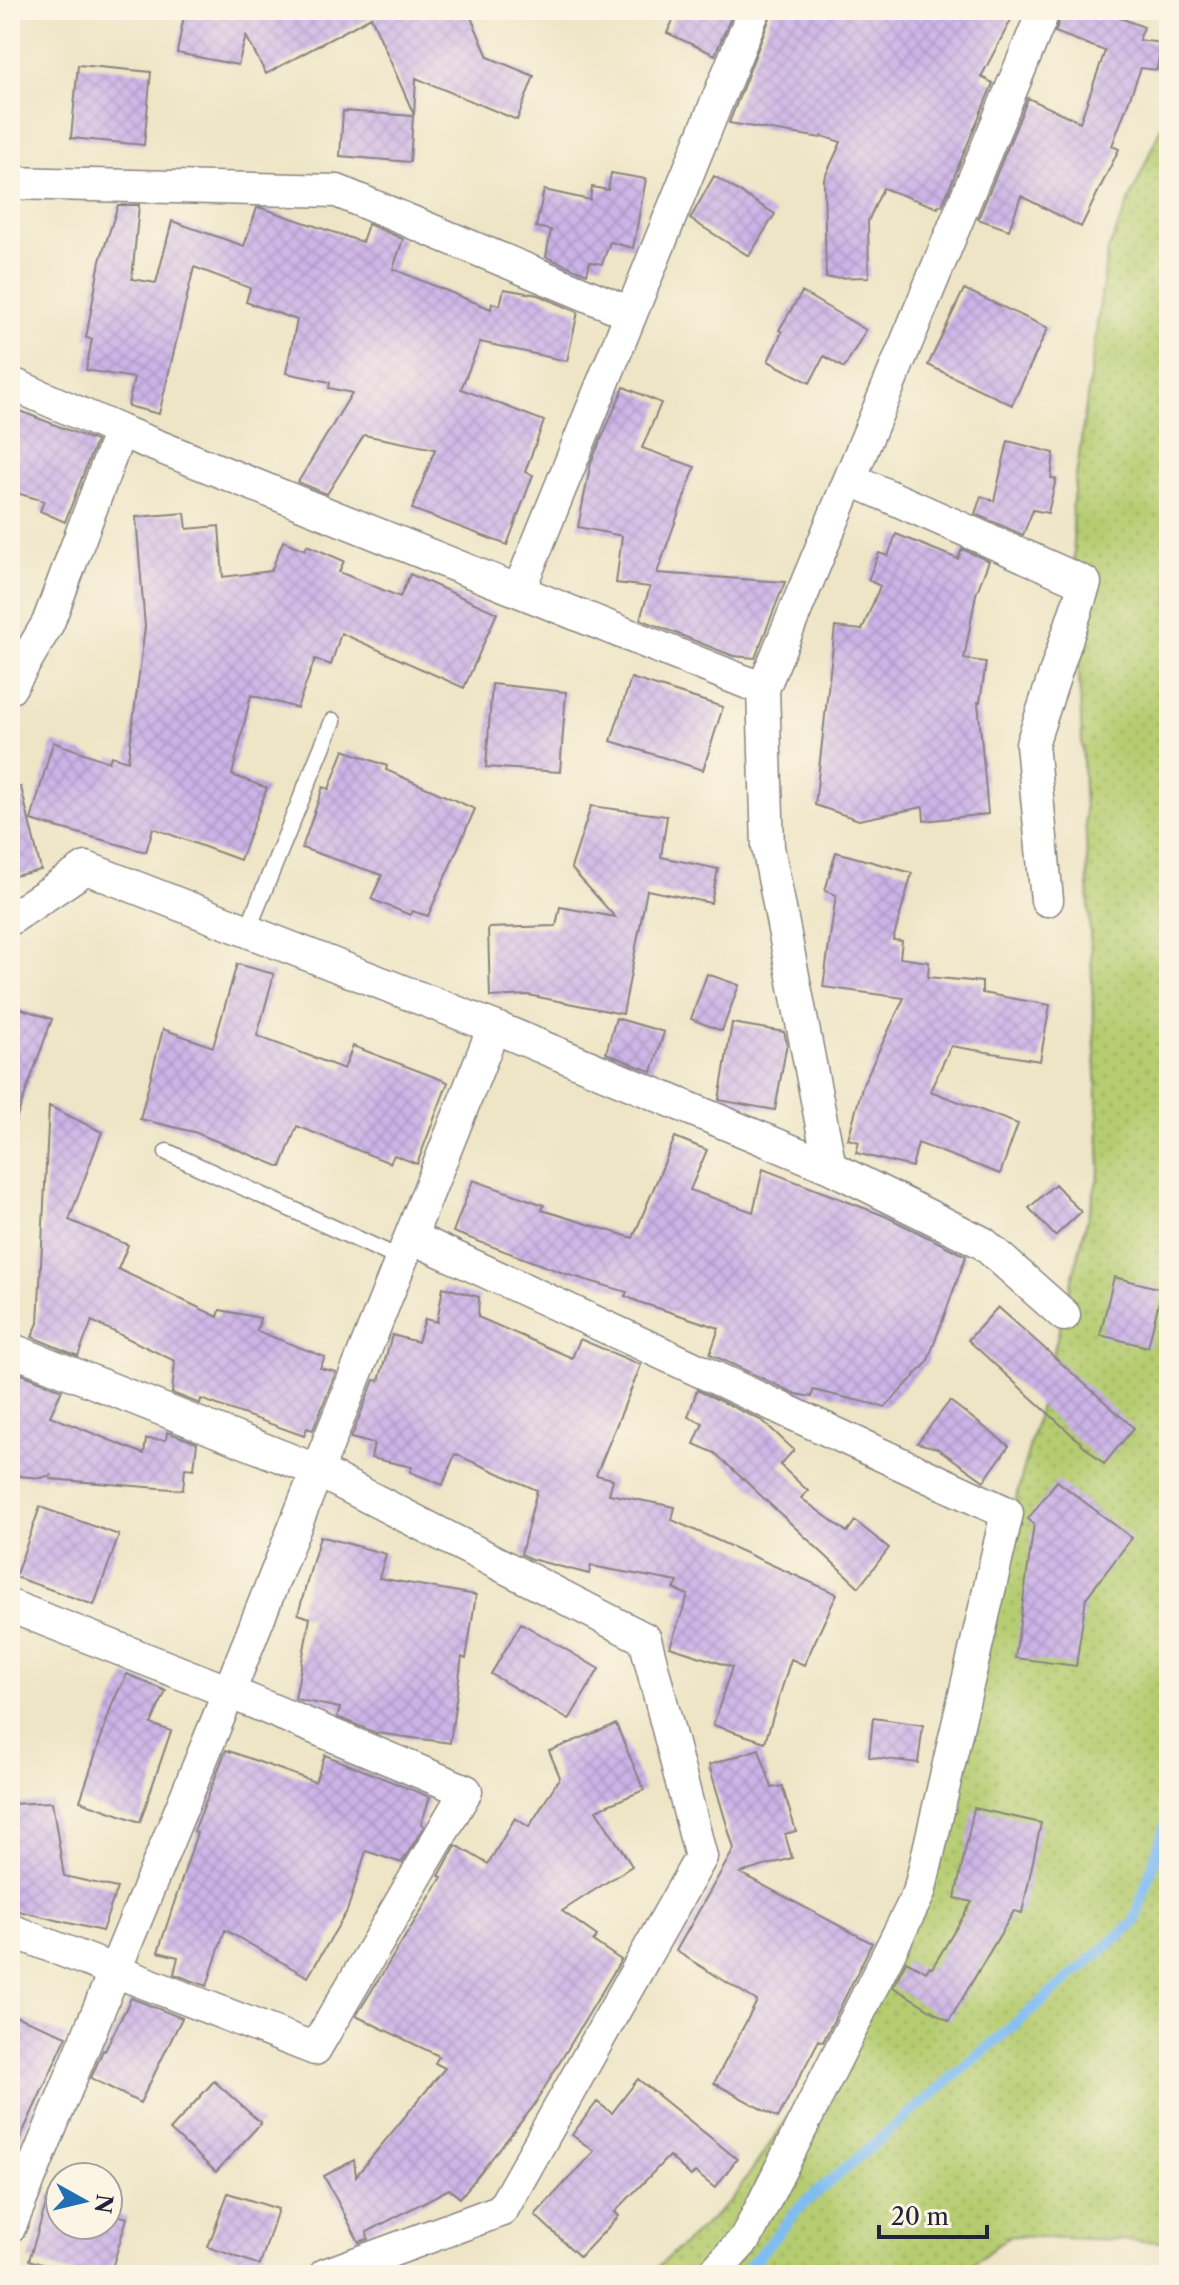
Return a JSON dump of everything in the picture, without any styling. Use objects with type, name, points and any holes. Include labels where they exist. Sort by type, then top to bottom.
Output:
[{"type":"street","points":[[519,590],[754,10]]},
{"type":"street","points":[[830,1167],[768,847],[763,689],[1044,10]]},
{"type":"street","points":[[10,183],[337,191],[630,313]]},
{"type":"street","points":[[10,383],[120,431],[763,689]]},
{"type":"street","points":[[10,688],[48,623],[120,431]]},
{"type":"street","points":[[850,479],[1085,583],[1032,744],[1047,900]]},
{"type":"street","points":[[10,919],[86,868],[494,1027],[830,1167],[983,1243],[1064,1315]]},
{"type":"street","points":[[10,2226],[229,1692],[494,1027]]},
{"type":"street","points":[[407,1248],[1007,1513],[919,1893],[746,2238],[712,2275]]},
{"type":"street","points":[[10,1349],[318,1471],[645,1639],[701,1857],[502,2210],[325,2275]]},
{"type":"street","points":[[10,1606],[229,1692],[466,1791],[315,2049],[10,1930]]},
{"type":"lane","points":[[247,931],[333,721]]},
{"type":"lane","points":[[167,1152],[407,1248]]},
{"type":"green space","points":[[1169,108],[1169,2242],[1009,2236],[959,2275],[649,2275],[730,2202],[900,1955],[1100,1169],[1072,506],[1107,253]]},
{"type":"building","points":[[185,10],[468,10],[488,57],[534,76],[517,120],[416,78],[414,115],[371,17],[266,74],[246,36],[238,65],[177,53]]},
{"type":"building","points":[[678,10],[734,10],[715,55],[667,33]]},
{"type":"building","points":[[773,10],[993,10],[1011,20],[981,77],[993,83],[942,206],[938,208],[883,188],[868,221],[869,277],[826,278],[824,179],[841,142],[822,136],[729,123]]},
{"type":"building","points":[[1063,10],[1100,10],[1144,27],[1139,40],[1161,43],[1157,70],[1141,68],[1112,146],[1119,149],[1081,227],[1021,196],[1009,230],[978,219],[1028,98],[1080,122],[1105,51],[1055,32]]},
{"type":"building","points":[[78,65],[151,72],[144,145],[71,138]]},
{"type":"building","points":[[343,111],[413,116],[410,162],[340,156]]},
{"type":"building","points":[[611,173],[646,179],[633,248],[610,242],[602,264],[590,262],[587,274],[546,257],[551,230],[536,227],[544,190],[590,200],[592,187],[608,190]]},
{"type":"building","points":[[714,176],[775,214],[749,256],[690,219]]},
{"type":"building","points":[[118,205],[139,205],[132,279],[156,283],[172,221],[244,246],[257,208],[262,208],[362,242],[368,224],[403,239],[393,269],[491,309],[492,303],[500,305],[504,289],[538,295],[578,312],[567,361],[480,342],[461,389],[544,421],[525,472],[533,475],[507,545],[412,509],[435,449],[364,435],[327,494],[298,482],[352,393],[329,388],[330,382],[286,373],[297,320],[246,302],[250,288],[194,267],[159,414],[128,406],[134,378],[86,370],[92,339],[86,338],[100,261]]},
{"type":"building","points":[[964,289],[1048,328],[1012,405],[928,365]]},
{"type":"building","points":[[802,292],[866,330],[844,368],[824,356],[810,383],[768,361],[782,332],[779,330]]},
{"type":"building","points":[[624,387],[661,403],[642,448],[695,467],[657,573],[785,582],[755,658],[733,656],[640,619],[650,587],[616,583],[622,536],[578,527],[591,462]]},
{"type":"building","points":[[10,407],[96,441],[65,522],[40,511],[44,501],[10,491]]},
{"type":"building","points":[[1008,441],[1054,453],[1051,478],[1056,479],[1048,513],[1033,510],[1023,535],[975,514],[981,496],[994,501]]},
{"type":"building","points":[[185,513],[187,529],[219,526],[223,577],[271,571],[283,541],[305,550],[307,545],[344,561],[339,572],[400,597],[410,574],[497,613],[464,688],[341,633],[331,665],[315,659],[297,708],[251,695],[232,775],[267,788],[240,860],[153,828],[146,852],[31,820],[53,742],[109,762],[111,756],[128,761],[145,627],[136,517]]},
{"type":"building","points":[[896,534],[958,559],[962,549],[989,561],[976,594],[964,659],[986,662],[978,702],[988,814],[924,821],[923,807],[859,820],[815,805],[835,627],[862,630],[880,586],[868,580],[879,553],[888,556]]},
{"type":"building","points":[[631,678],[723,707],[703,770],[611,741]]},
{"type":"building","points":[[492,684],[566,692],[560,772],[486,767]]},
{"type":"building","points":[[344,750],[387,766],[386,770],[475,809],[428,916],[412,911],[410,915],[371,899],[382,875],[302,848],[323,787],[329,789]]},
{"type":"building","points":[[21,787],[41,870],[10,877],[10,788]]},
{"type":"building","points":[[591,806],[667,816],[661,857],[718,869],[711,903],[647,890],[623,1014],[528,995],[490,997],[488,928],[556,926],[560,907],[615,917],[571,868]]},
{"type":"building","points":[[836,852],[912,873],[893,940],[902,941],[900,958],[929,962],[928,977],[982,982],[982,993],[1050,1005],[1040,1061],[951,1046],[930,1091],[1018,1124],[1000,1174],[918,1143],[912,1167],[856,1153],[859,1142],[848,1139],[863,1084],[904,998],[823,987],[836,895],[825,891]]},
{"type":"building","points":[[237,964],[274,974],[257,1036],[344,1069],[353,1046],[448,1082],[417,1164],[394,1155],[390,1163],[297,1126],[281,1167],[194,1132],[140,1119],[163,1029],[213,1047]]},
{"type":"building","points":[[707,974],[739,985],[722,1031],[691,1019]]},
{"type":"building","points":[[10,1005],[52,1019],[14,1125],[10,1124]]},
{"type":"building","points":[[616,1018],[664,1032],[652,1072],[606,1053]]},
{"type":"building","points":[[732,1023],[784,1032],[787,1043],[775,1110],[719,1100]]},
{"type":"building","points":[[49,1106],[102,1132],[69,1220],[128,1245],[118,1269],[218,1317],[220,1310],[260,1318],[257,1331],[325,1357],[320,1368],[336,1372],[313,1430],[307,1428],[304,1436],[201,1399],[200,1404],[172,1393],[175,1361],[92,1321],[78,1356],[32,1337],[38,1323]]},
{"type":"building","points":[[675,1137],[707,1150],[690,1190],[753,1212],[763,1169],[885,1216],[966,1256],[927,1363],[885,1407],[813,1390],[812,1397],[796,1394],[710,1354],[719,1328],[639,1302],[625,1296],[627,1292],[566,1274],[453,1232],[473,1180],[544,1205],[542,1210],[633,1238]]},
{"type":"building","points":[[1055,1184],[1081,1212],[1055,1236],[1029,1208]]},
{"type":"building","points":[[1114,1277],[1162,1289],[1148,1347],[1100,1335]]},
{"type":"building","points":[[443,1287],[479,1297],[478,1317],[572,1358],[580,1339],[641,1365],[596,1475],[613,1479],[609,1494],[675,1507],[672,1520],[837,1594],[804,1665],[791,1659],[765,1742],[713,1725],[732,1667],[670,1647],[688,1595],[674,1589],[678,1582],[591,1566],[589,1574],[531,1559],[521,1554],[537,1490],[455,1454],[443,1485],[410,1472],[412,1467],[371,1458],[374,1444],[351,1438],[374,1380],[379,1381],[392,1335],[418,1342],[425,1319],[437,1322]]},
{"type":"building","points":[[998,1307],[1134,1428],[1104,1464],[968,1340]]},
{"type":"building","points":[[17,1372],[62,1390],[50,1416],[144,1454],[146,1439],[166,1440],[167,1432],[197,1443],[194,1469],[185,1468],[183,1490],[50,1479],[51,1475],[41,1478],[10,1475],[10,1389]]},
{"type":"building","points":[[697,1390],[763,1421],[794,1450],[780,1465],[808,1491],[801,1498],[847,1532],[855,1521],[889,1548],[859,1587],[715,1453],[694,1444],[703,1423],[688,1417]]},
{"type":"building","points":[[950,1401],[1009,1446],[984,1481],[937,1448],[917,1443]]},
{"type":"building","points":[[1057,1481],[1132,1538],[1086,1598],[1076,1666],[1015,1658],[1034,1524],[1028,1519]]},
{"type":"building","points":[[40,1507],[119,1535],[94,1605],[15,1577]]},
{"type":"building","points":[[320,1536],[386,1554],[379,1578],[476,1595],[466,1659],[462,1657],[450,1743],[376,1733],[337,1717],[340,1708],[295,1699],[310,1618],[298,1614]]},
{"type":"building","points":[[521,1623],[599,1669],[569,1720],[491,1674]]},
{"type":"building","points":[[127,1674],[166,1691],[151,1724],[171,1731],[140,1822],[80,1801],[113,1702]]},
{"type":"building","points":[[873,1718],[923,1725],[918,1763],[869,1757]]},
{"type":"building","points":[[616,1724],[644,1790],[596,1810],[632,1866],[562,1911],[597,1936],[593,1941],[621,1960],[533,2107],[460,2198],[449,2189],[367,2232],[368,2239],[359,2242],[324,2176],[354,2160],[356,2176],[445,2068],[435,2063],[439,2056],[356,2016],[442,1877],[439,1876],[456,1845],[488,1864],[515,1818],[529,1827],[560,1777],[549,1751]]},
{"type":"building","points":[[759,1749],[772,1788],[782,1786],[796,1831],[785,1834],[792,1858],[740,1873],[872,1943],[823,2042],[819,2040],[778,2118],[714,2083],[757,2001],[676,1951],[734,1849],[709,1765]]},
{"type":"building","points":[[226,1750],[315,1782],[325,1755],[430,1797],[421,1824],[424,1826],[402,1863],[366,1851],[347,1911],[308,1977],[225,1930],[207,1986],[174,1974],[178,1957],[158,1952],[197,1833],[194,1831]]},
{"type":"building","points":[[52,1802],[64,1876],[117,1888],[102,1931],[10,1909],[10,1804]]},
{"type":"building","points":[[974,1808],[1041,1823],[1022,1913],[1014,1911],[949,2021],[893,1987],[906,1961],[926,1972],[929,1967],[932,1968],[972,1902],[955,1898]]},
{"type":"building","points":[[131,1998],[182,2018],[140,2103],[91,2078]]},
{"type":"building","points":[[10,2014],[67,2036],[10,2160]]},
{"type":"building","points":[[638,2079],[737,2159],[715,2188],[695,2172],[691,2176],[669,2156],[615,2212],[619,2216],[580,2257],[535,2215],[594,2151],[572,2135],[597,2102],[612,2113]]},
{"type":"building","points":[[214,2081],[261,2123],[216,2172],[170,2130]]},
{"type":"building","points":[[228,2193],[278,2209],[260,2265],[208,2247]]},
{"type":"building","points":[[44,2210],[44,2241],[120,2241],[110,2275],[77,2275],[29,2260]]},
{"type":"waterway","points":[[742,2275],[801,2206],[1134,1923],[1169,1815]]}]
